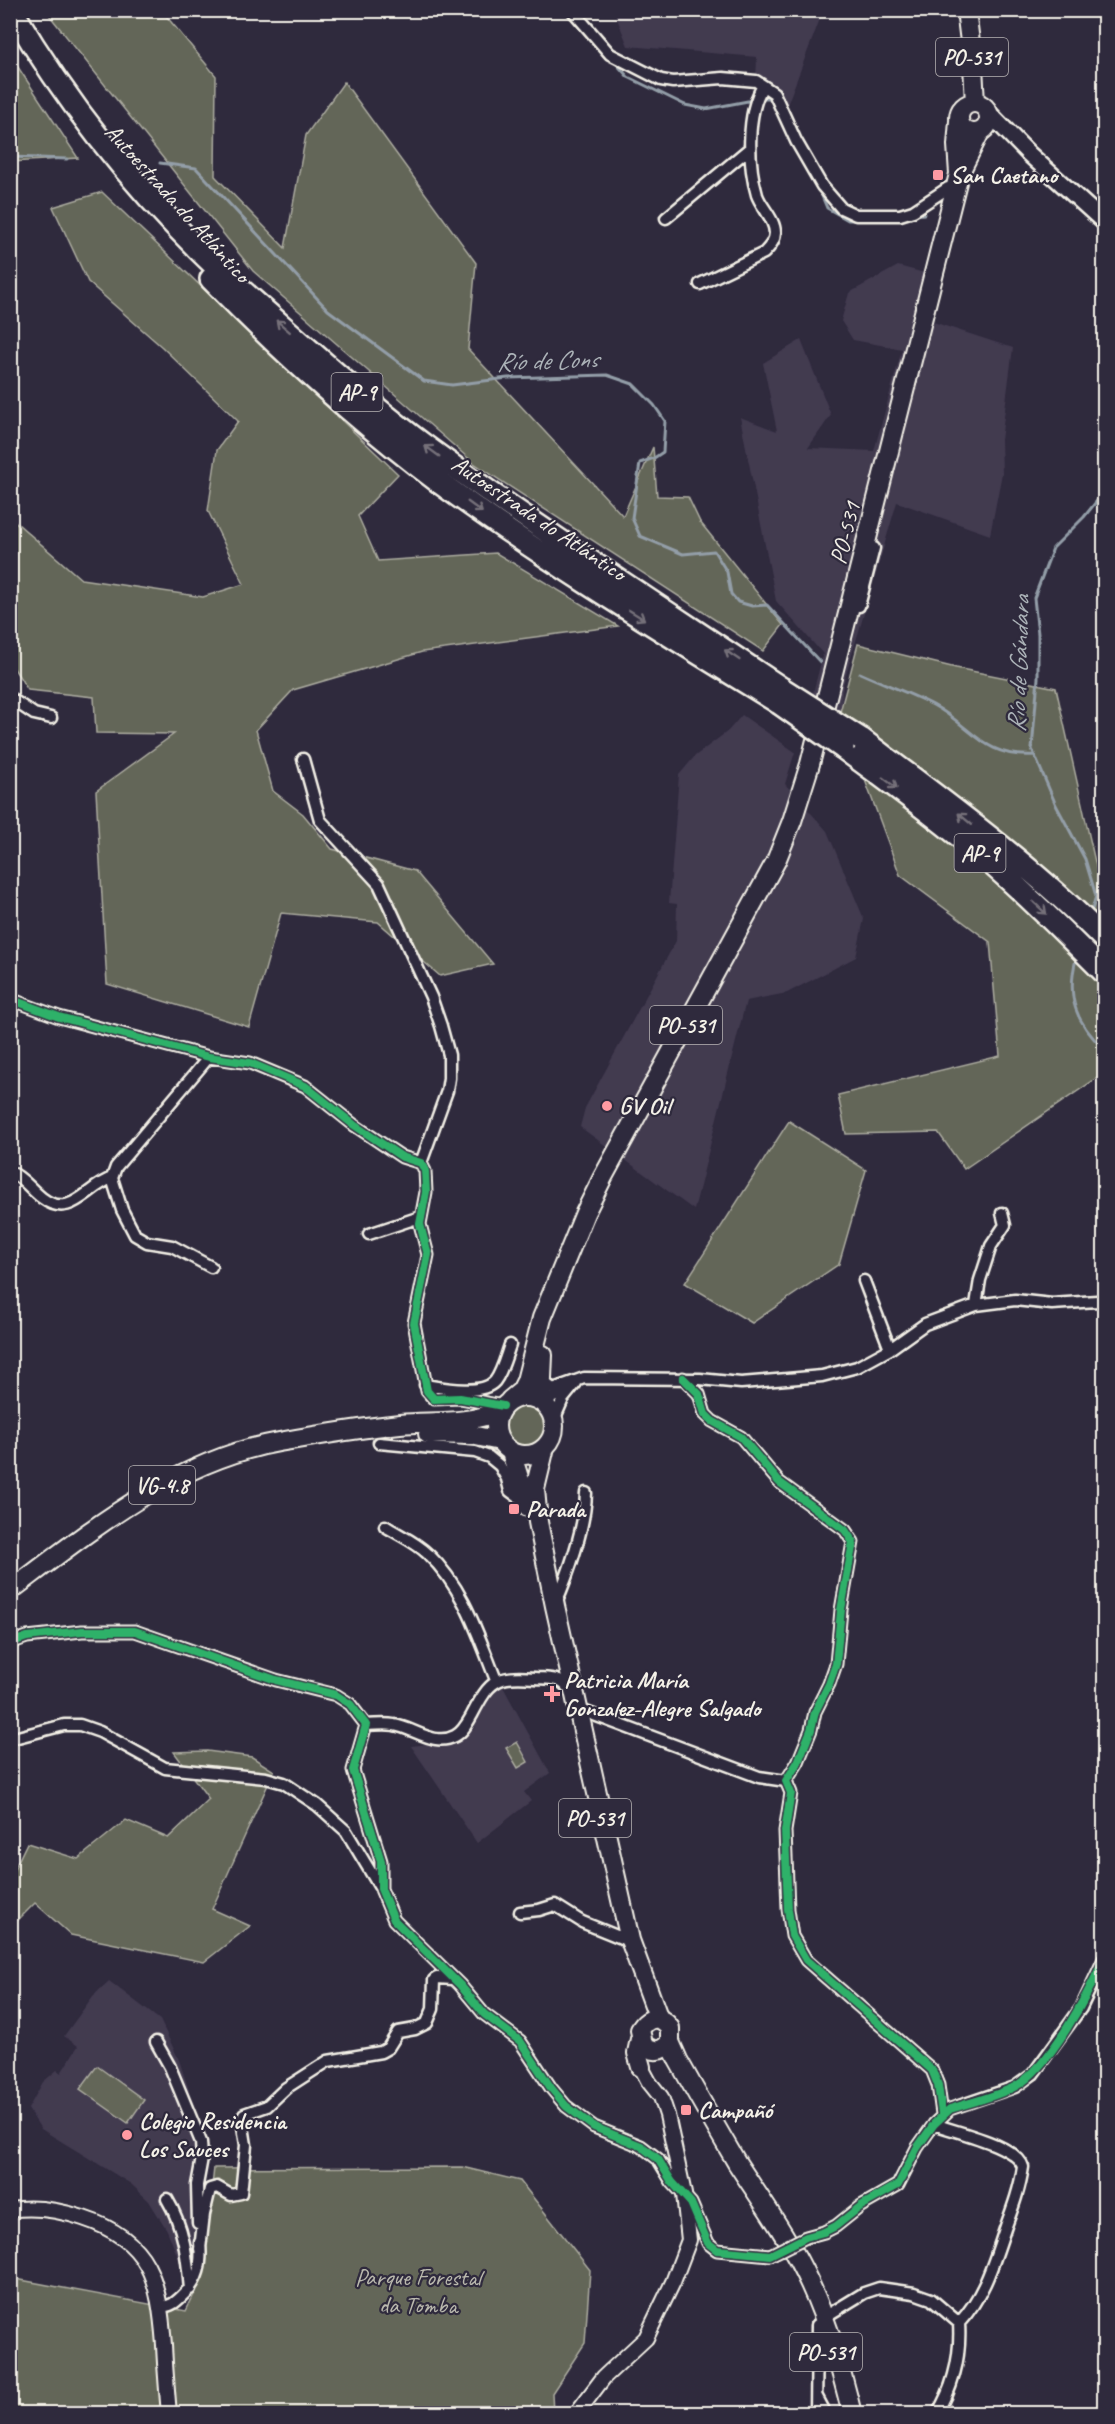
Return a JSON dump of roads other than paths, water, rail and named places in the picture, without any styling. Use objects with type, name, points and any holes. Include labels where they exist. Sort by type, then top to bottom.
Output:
[{"type":"highway","name":"Autoestrada do Atlántico","points":[[12,10],[68,96],[123,167],[217,268],[355,390],[427,447],[780,695],[944,801],[1048,887],[1104,939]]},
{"type":"highway","name":"Autoestrada do Atlántico","points":[[10,33],[72,123],[135,197],[231,300],[341,402],[438,480],[500,525],[560,565],[780,695]]},
{"type":"highway","name":"Autoestrada do Atlántico","points":[[852,743],[1042,910],[1104,972]]},
{"type":"main road","name":"PO-531","points":[[852,2414],[836,2350],[780,2243],[688,2097],[654,2035],[638,2000],[636,1979],[624,1939],[563,1679],[527,1504],[495,1424],[504,1406],[520,1391],[526,1381],[542,1318],[585,1213],[776,861],[792,821],[830,690],[954,181],[976,127],[973,66],[966,10]]},
{"type":"main road","points":[[959,121],[966,132],[976,127],[995,130],[1025,151],[1104,222]]},
{"type":"main road","name":"PO-531","points":[[542,1402],[541,1380],[556,1285]]},
{"type":"main road","points":[[504,1406],[525,1396],[542,1402],[554,1420]]},
{"type":"main road","name":"VG-4.8","points":[[10,1591],[107,1520],[170,1481],[199,1468],[266,1446],[400,1424],[475,1419],[504,1406]]},
{"type":"main road","name":"PO-531","points":[[554,1420],[553,1434],[545,1447],[535,1489],[538,1521],[555,1606],[583,1714],[630,1940],[654,2035]]},
{"type":"main road","name":"VG-4.8","points":[[339,1433],[471,1435],[506,1447]]},
{"type":"main road","points":[[506,1447],[518,1454],[533,1454],[545,1447]]},
{"type":"main road","points":[[641,2067],[637,2053],[654,2035]]},
{"type":"main road","name":"PO-531","points":[[820,2321],[843,2414]]},
{"type":"street","points":[[572,10],[610,54],[661,80],[673,82],[723,78],[756,81],[774,93],[796,141],[818,179],[841,208],[856,215],[900,215],[914,211],[954,181]]},
{"type":"street","points":[[700,284],[764,253],[772,244],[775,234],[774,226],[757,195],[750,148],[756,98],[764,86]]},
{"type":"street","name":"PO-531","points":[[830,690],[864,587],[976,127]]},
{"type":"street","points":[[666,218],[750,148]]},
{"type":"street","points":[[10,698],[34,714],[51,718]]},
{"type":"street","points":[[303,759],[320,820],[379,884],[431,997],[449,1055],[449,1078],[443,1102],[421,1163],[426,1192],[420,1217],[421,1235],[428,1255],[414,1323],[425,1385],[434,1399],[460,1398],[504,1406]]},
{"type":"street","points":[[10,999],[58,1017],[208,1057],[250,1063],[305,1086],[354,1125],[402,1157],[421,1163]]},
{"type":"street","points":[[208,1057],[116,1167],[112,1178],[122,1210],[135,1235],[147,1242],[172,1246],[211,1267]]},
{"type":"street","points":[[10,1172],[52,1206],[63,1207],[112,1178]]},
{"type":"street","points":[[976,1305],[980,1280],[991,1246],[1005,1225],[1002,1213]]},
{"type":"street","points":[[369,1234],[420,1217]]},
{"type":"street","points":[[864,1281],[890,1349]]},
{"type":"street","points":[[541,1380],[553,1389],[584,1378],[683,1378],[741,1383],[822,1376],[857,1367],[890,1349],[925,1324],[976,1305],[1015,1300],[1052,1304],[1073,1304],[1097,1300],[1104,1302]]},
{"type":"street","points":[[425,1385],[468,1390],[487,1388],[496,1380],[510,1345]]},
{"type":"street","points":[[554,1420],[567,1393],[584,1378]]},
{"type":"street","points":[[683,1378],[699,1394],[705,1414],[712,1421],[741,1437],[779,1482],[845,1530],[853,1542],[841,1610],[836,1664],[829,1684],[814,1712],[811,1730],[798,1762],[786,1781]]},
{"type":"street","points":[[542,1402],[561,1392],[564,1385]]},
{"type":"street","points":[[470,1401],[477,1413],[475,1419]]},
{"type":"street","points":[[379,1443],[475,1452],[489,1456],[500,1466],[510,1491],[527,1504]]},
{"type":"street","points":[[555,1606],[568,1575],[585,1514],[586,1493]]},
{"type":"street","points":[[385,1526],[429,1554],[458,1591],[467,1605],[496,1680]]},
{"type":"street","points":[[549,1576],[556,1581],[563,1580],[568,1575]]},
{"type":"street","points":[[10,1643],[27,1637],[82,1631],[135,1631],[276,1680],[336,1695],[350,1704],[366,1725]]},
{"type":"street","points":[[366,1725],[394,1725],[431,1739],[455,1736],[468,1724],[487,1688],[496,1680],[513,1676],[563,1679]]},
{"type":"street","points":[[583,1714],[759,1777],[786,1781]]},
{"type":"street","points":[[10,1739],[64,1725],[80,1725],[100,1732],[165,1768],[255,1777],[284,1783],[317,1805],[346,1831],[381,1889],[394,1920],[453,1979],[484,2014],[520,2042],[566,2106],[594,2127],[633,2142],[658,2159],[672,2182],[691,2203],[708,2243],[717,2250],[770,2254],[836,2226],[861,2206],[898,2185],[917,2148],[942,2114],[950,2109],[1015,2087],[1033,2074],[1081,2008],[1104,1959]]},
{"type":"street","points":[[366,1725],[353,1770],[381,1861],[381,1889]]},
{"type":"street","points":[[786,1781],[791,1793],[785,1831],[788,1909],[792,1936],[806,1960],[932,2070],[938,2085],[942,2114]]},
{"type":"street","points":[[520,1912],[555,1905],[582,1922],[624,1939]]},
{"type":"street","points":[[161,2307],[171,2306],[190,2289],[198,2276],[204,2214],[210,2189],[217,2187],[231,2195],[241,2193],[245,2174],[246,2145],[242,2120],[244,2114],[267,2106],[286,2088],[328,2061],[381,2052],[388,2048],[398,2032],[427,2024],[433,2009],[434,1980],[436,1978],[453,1979]]},
{"type":"street","points":[[156,2042],[170,2067],[201,2142],[202,2158],[196,2204],[200,2249]]},
{"type":"street","points":[[576,2414],[593,2389],[646,2338],[690,2240],[684,2194],[664,2105],[641,2067]]},
{"type":"street","points":[[934,2124],[997,2145],[1018,2157],[1023,2167],[1018,2194],[992,2268],[974,2308],[959,2324]]},
{"type":"street","points":[[167,2199],[178,2218],[188,2259],[190,2289]]},
{"type":"street","points":[[10,2210],[43,2209],[96,2222],[119,2235],[138,2252],[157,2284],[161,2307],[169,2414]]},
{"type":"street","points":[[816,2414],[820,2321],[864,2293],[879,2288],[914,2293],[931,2299],[959,2324],[960,2346],[952,2385],[937,2414]]},
{"type":"street","points":[[817,2397],[826,2414]]},
{"type":"waterway","points":[[613,60],[628,77],[685,105],[706,109],[753,100]]},
{"type":"waterway","points":[[759,98],[773,98]]},
{"type":"waterway","name":"Río de Cons","points":[[10,157],[67,159]]},
{"type":"waterway","name":"Río de Cons","points":[[160,163],[196,168],[328,310],[424,381],[452,385],[508,378],[607,375],[633,384],[654,405],[665,421],[663,452],[640,463],[632,518],[640,536],[683,554],[714,551],[727,572],[731,594],[738,602],[752,606],[767,605],[820,662]]},
{"type":"waterway","points":[[819,189],[827,208],[848,220],[887,220]]},
{"type":"waterway","points":[[914,215],[924,214]]},
{"type":"waterway","name":"Río de Gándara","points":[[1091,913],[1096,896],[1085,859],[1056,805],[1032,749],[1038,678],[1038,634],[1034,598],[1053,548],[1084,517],[1104,492]]},
{"type":"waterway","name":"Río de Cons","points":[[860,673],[933,705],[990,746],[1017,755],[1034,755]]},
{"type":"waterway","name":"Río de Gándara","points":[[1076,959],[1072,986],[1076,1009],[1086,1029],[1104,1049]]},
{"type":"place","name":"San Caetano","points":[[938,175]]},
{"type":"place","name":"GV Oil","points":[[607,1106]]},
{"type":"place","name":"Parada","points":[[514,1509]]},
{"type":"place","name":"Patricia María Gonzalez-Alegre Salgado","points":[[552,1694]]},
{"type":"place","name":"Campañó","points":[[686,2110]]},
{"type":"place","name":"Colegio Residencia Los Sauces","points":[[127,2135]]},
{"type":"park label","name":"Parque Forestal da Tomba","points":[[418,2291]]}]
